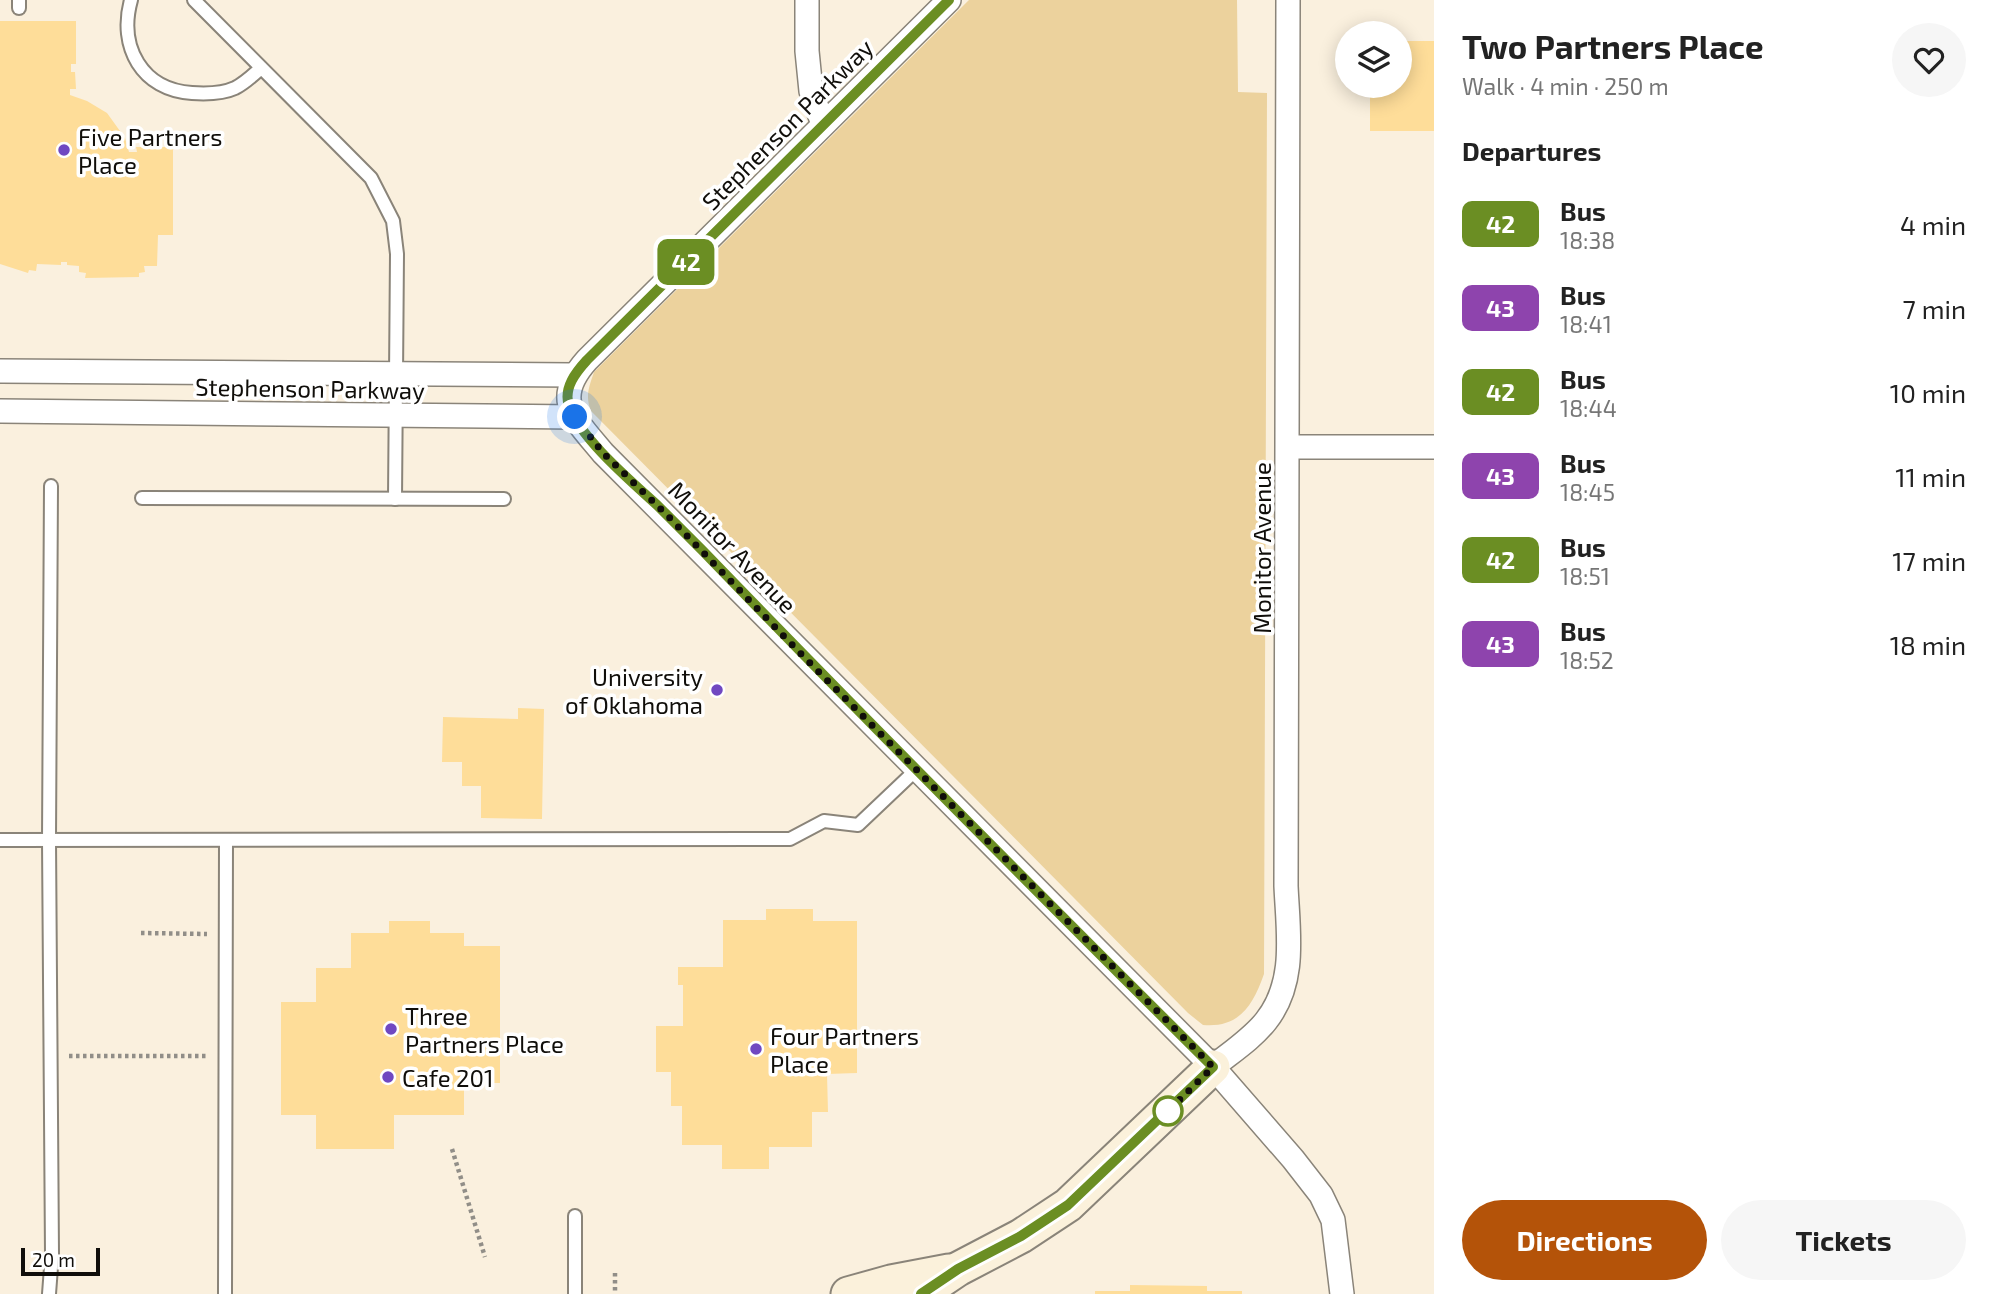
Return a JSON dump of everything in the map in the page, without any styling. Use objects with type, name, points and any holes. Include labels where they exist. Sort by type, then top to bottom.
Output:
[{"type":"street","points":[[807,0],[807,51],[811,91],[823,124]]},
{"type":"street","name":"Stephenson Parkway","points":[[0,371],[573,375],[949,0]]},
{"type":"street","name":"Monitor Avenue","points":[[1213,1067],[1264,1023],[1284,989],[1289,966],[1286,886],[1288,0]]},
{"type":"street","points":[[573,375],[568,404],[575,417]]},
{"type":"street","name":"Stephenson Parkway","points":[[0,411],[575,417]]},
{"type":"street","name":"Monitor Avenue","points":[[575,417],[603,453],[1213,1067],[1321,1195],[1333,1220],[1342,1294]]},
{"type":"street","points":[[1288,447],[1434,447]]},
{"type":"street","points":[[921,1294],[958,1269],[1021,1236],[1068,1205],[1213,1067]]},
{"type":"street","points":[[848,1294],[891,1282],[958,1269]]},
{"type":"lane","points":[[131,0],[128,26],[133,54],[143,71],[159,85],[186,93],[212,94],[237,87],[261,68]]},
{"type":"lane","points":[[194,0],[372,178],[393,220],[396,243],[395,499]]},
{"type":"lane","points":[[48,1294],[52,1254],[49,840],[51,486]]},
{"type":"lane","points":[[142,498],[504,499]]},
{"type":"lane","points":[[0,839],[790,839],[824,821],[858,825],[916,770]]},
{"type":"lane","points":[[225,1294],[226,840]]},
{"type":"lane","points":[[575,1216],[575,1294]]},
{"type":"path","points":[[141,933],[225,934]]},
{"type":"path","points":[[51,1056],[225,1056]]},
{"type":"path","points":[[452,1149],[485,1257]]},
{"type":"path","points":[[615,1273],[615,1291]]},
{"type":"shaded area","name":"University of Oklahoma","points":[[0,0],[1434,0],[1434,1294],[0,1294]]},
{"type":"shaded area","points":[[969,0],[1237,0],[1238,92],[1267,93],[1264,974],[1250,1005],[1227,1023],[1203,1025],[1188,1013],[589,406],[588,392],[594,372]]},
{"type":"building","name":"Five Partners Place","points":[[0,21],[76,21],[76,64],[71,64],[71,72],[75,72],[76,89],[70,89],[70,95],[107,113],[125,138],[129,152],[137,152],[136,147],[173,147],[173,235],[158,235],[157,266],[144,266],[145,272],[139,273],[139,277],[85,278],[86,273],[79,272],[79,266],[67,265],[67,262],[61,262],[61,265],[37,264],[36,271],[29,270],[28,273],[0,264]]},
{"type":"building","points":[[1412,41],[1434,41],[1434,131],[1370,131],[1370,98],[1412,98]]},
{"type":"building","points":[[518,708],[544,709],[542,819],[481,818],[481,786],[462,786],[462,762],[442,762],[443,717],[518,719]]},
{"type":"building","name":"Four Partners Place","points":[[766,909],[813,909],[813,921],[857,921],[857,1073],[827,1074],[828,1112],[812,1112],[812,1147],[769,1147],[769,1169],[722,1169],[722,1145],[682,1145],[682,1106],[671,1106],[671,1072],[656,1072],[656,1026],[683,1026],[683,985],[678,985],[678,967],[723,967],[723,920],[766,920]]},
{"type":"building","name":"Three Partners Place","points":[[389,921],[430,921],[430,933],[464,933],[464,946],[500,946],[500,1083],[464,1083],[464,1115],[394,1115],[394,1149],[316,1149],[316,1115],[281,1115],[281,1002],[316,1002],[316,968],[351,968],[351,933],[389,933]]},
{"type":"building","points":[[1130,1285],[1207,1286],[1207,1291],[1242,1291],[1242,1294],[1095,1294],[1095,1291],[1130,1291]]},
{"type":"bus line","name":"42","points":[[921,1294],[958,1269],[1021,1236],[1068,1205],[1213,1067],[603,453],[568,404],[573,375],[587,360],[949,0]]},
{"type":"place","name":"Five Partners Place","points":[[64,150]]},
{"type":"place","name":"University of Oklahoma","points":[[717,690]]},
{"type":"place","name":"Three Partners Place","points":[[391,1029]]},
{"type":"place","name":"Four Partners Place","points":[[756,1049]]},
{"type":"place","name":"Cafe 201","points":[[388,1077]]},
{"type":"route","points":[[575,417],[603,453],[1213,1067],[1168,1111]]}]
